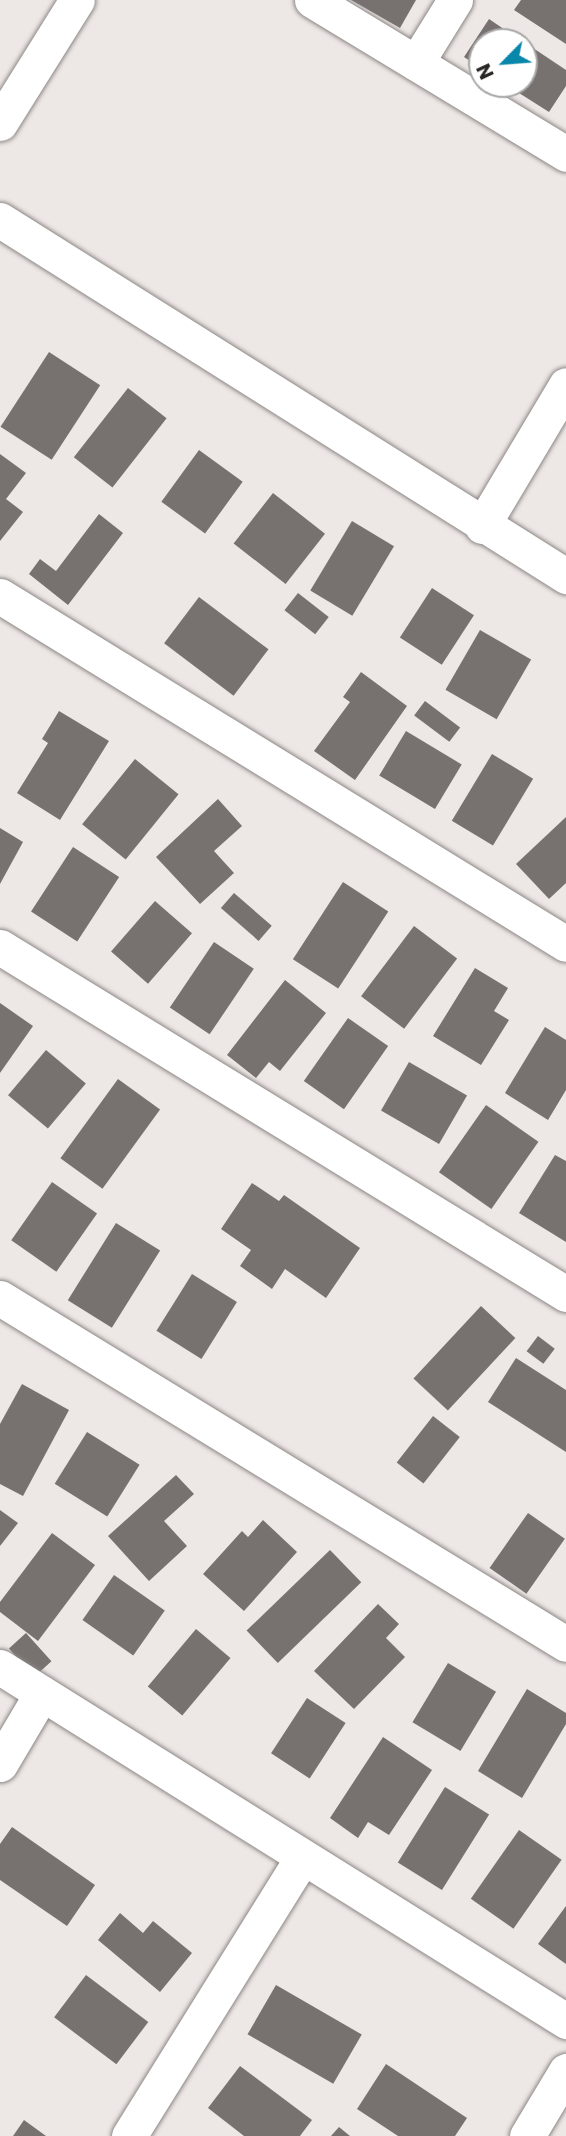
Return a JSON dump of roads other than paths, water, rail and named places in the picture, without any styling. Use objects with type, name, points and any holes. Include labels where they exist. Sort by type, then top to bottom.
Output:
[{"type":"street","points":[[0,123],[77,0]]},
{"type":"street","points":[[312,0],[566,154]]},
{"type":"street","points":[[416,63],[455,0]]},
{"type":"street","points":[[0,220],[482,526],[566,576]]},
{"type":"street","points":[[482,526],[566,385]]},
{"type":"street","points":[[0,596],[566,944]]},
{"type":"street","points":[[0,947],[566,1294]]},
{"type":"street","points":[[0,1298],[566,1644]]},
{"type":"street","points":[[0,1667],[566,2021]]},
{"type":"street","points":[[0,1764],[43,1693]]},
{"type":"street","points":[[130,2136],[302,1858]]},
{"type":"street","points":[[527,2136],[566,2071]]}]
